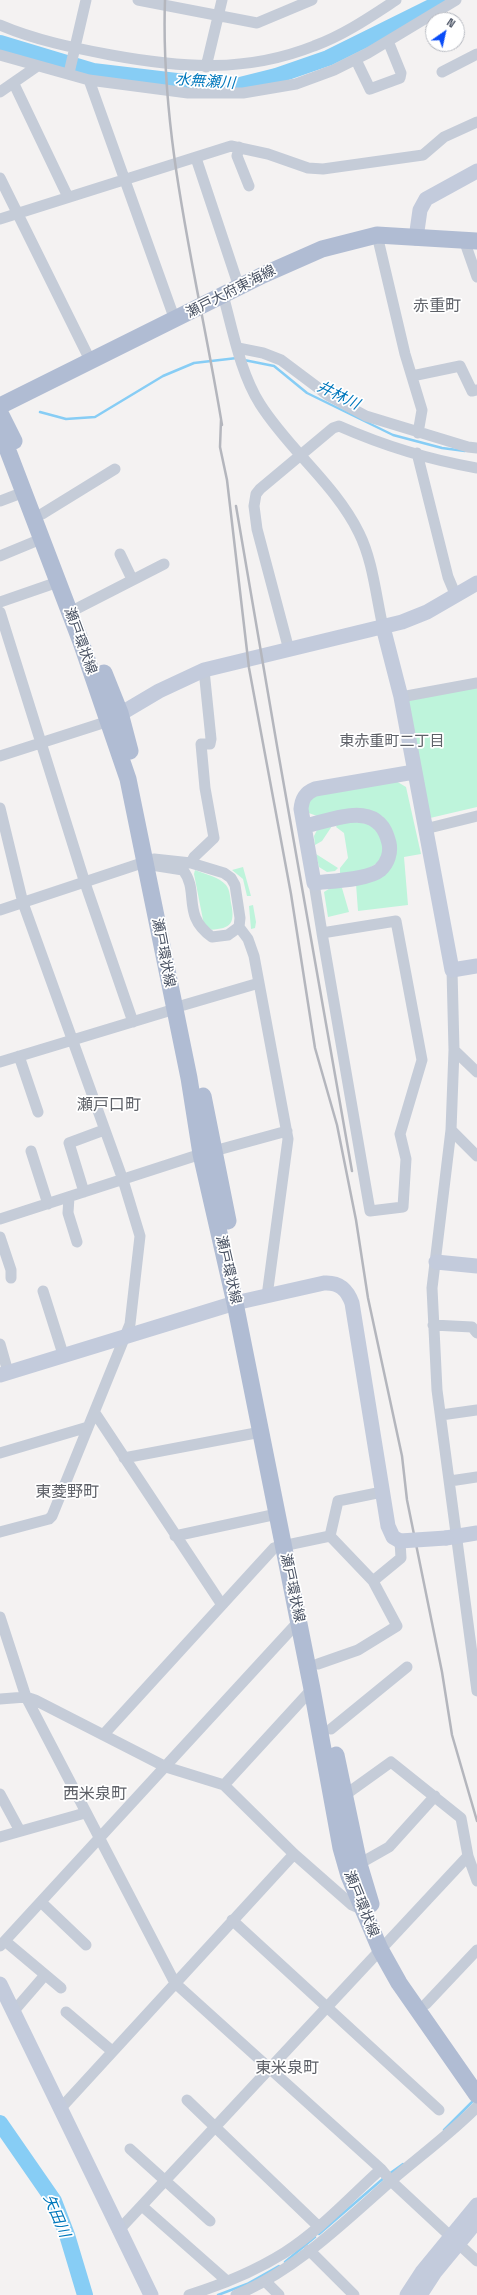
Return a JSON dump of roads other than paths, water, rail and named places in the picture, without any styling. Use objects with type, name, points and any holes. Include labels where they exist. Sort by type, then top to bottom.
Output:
[{"type":"main road","name":"瀬戸大府東海線","points":[[0,406],[239,287],[322,249],[377,235],[470,241]]},
{"type":"main road","name":"瀬戸環状線","points":[[0,413],[7,423],[78,608],[115,717],[128,779],[151,863],[179,1007],[189,1078],[208,1152],[239,1302],[261,1432],[277,1514],[287,1544],[318,1664],[366,1893],[384,1945],[400,1983],[477,2096]]},
{"type":"main road","name":"瀬戸環状線","points":[[0,430],[58,582],[115,717]]},
{"type":"main road","name":"瀬戸環状線","points":[[239,1302],[270,1427],[299,1621],[341,1848],[361,1909],[384,1945],[477,2078]]},
{"type":"street","points":[[69,73],[86,0]]},
{"type":"street","points":[[138,0],[257,23],[312,0]]},
{"type":"street","points":[[206,67],[222,0]]},
{"type":"street","points":[[0,26],[16,32],[76,48],[158,64],[206,67],[268,61],[315,46],[343,33],[396,0]]},
{"type":"street","points":[[0,55],[36,67],[69,73],[89,80],[188,93],[243,93],[296,84],[356,60],[456,0]]},
{"type":"street","points":[[356,60],[370,89],[400,78],[401,72],[388,41]]},
{"type":"street","points":[[442,72],[477,54]]},
{"type":"street","points":[[0,92],[14,84],[36,67]]},
{"type":"street","points":[[89,80],[123,181],[174,320]]},
{"type":"street","points":[[14,84],[68,197]]},
{"type":"street","points":[[0,219],[231,146],[294,161],[308,168],[323,169],[423,155],[444,137],[477,122]]},
{"type":"street","points":[[239,147],[237,156],[249,186]]},
{"type":"street","points":[[196,158],[239,287]]},
{"type":"street","points":[[416,238],[420,210],[426,198],[477,171]]},
{"type":"street","points":[[0,178],[91,362]]},
{"type":"street","points":[[377,235],[412,376],[422,410],[418,433]]},
{"type":"street","points":[[470,241],[477,277]]},
{"type":"street","points":[[222,296],[244,368],[260,404],[301,456],[336,495],[360,534],[366,551],[401,697],[452,970],[454,1050],[451,1130],[432,1288],[434,1369],[450,1481],[452,1537],[477,1691]]},
{"type":"street","points":[[238,348],[263,353],[281,360],[350,409],[418,433],[468,447],[477,448]]},
{"type":"street","points":[[412,376],[460,366],[472,391],[477,390]]},
{"type":"street","points":[[289,650],[257,528],[254,506],[260,489],[333,428],[339,426],[452,464],[477,468]]},
{"type":"street","points":[[417,453],[448,576],[456,596]]},
{"type":"street","points":[[42,514],[115,469]]},
{"type":"street","points":[[0,501],[24,492]]},
{"type":"street","points":[[0,556],[41,539]]},
{"type":"street","points":[[120,554],[132,580]]},
{"type":"street","points":[[78,608],[164,564]]},
{"type":"street","points":[[0,602],[58,582]]},
{"type":"street","points":[[0,756],[115,717],[158,691],[204,670],[383,627],[427,612],[477,583]]},
{"type":"street","points":[[0,612],[85,883],[133,1022]]},
{"type":"street","points":[[191,863],[194,857],[214,838],[205,788],[201,744],[210,744],[211,739],[204,670]]},
{"type":"street","points":[[401,697],[477,684]]},
{"type":"street","points":[[322,933],[396,921],[422,1060],[400,1134],[406,1159],[403,1207],[370,1211],[322,933],[305,826],[301,809],[302,800],[307,792],[314,789],[414,772]]},
{"type":"street","points":[[0,808],[23,903],[71,1040],[123,1180],[140,1236],[130,1324],[52,1516],[50,1519],[0,1532]]},
{"type":"street","points":[[305,826],[361,814],[375,818],[382,824],[390,850],[386,862],[380,870],[371,875],[314,883]]},
{"type":"street","points":[[425,829],[477,816]]},
{"type":"street","points":[[151,863],[179,868],[186,874],[195,919],[202,930],[212,937],[228,935],[239,927]]},
{"type":"street","points":[[0,910],[151,863],[191,863],[224,873],[231,878],[235,885],[240,918],[239,927],[248,939],[259,983],[288,1139],[267,1296]]},
{"type":"street","points":[[452,970],[477,966]]},
{"type":"street","points":[[0,1062],[259,983]]},
{"type":"street","points":[[454,1050],[477,1072]]},
{"type":"street","points":[[19,1056],[38,1112]]},
{"type":"street","points":[[84,1192],[69,1142],[104,1130]]},
{"type":"street","points":[[451,1130],[477,1156]]},
{"type":"street","points":[[0,1220],[208,1152],[287,1131]]},
{"type":"street","points":[[31,1151],[48,1204]]},
{"type":"street","points":[[69,1197],[68,1213],[77,1242]]},
{"type":"street","points":[[0,1238],[11,1270],[11,1278]]},
{"type":"street","points":[[436,1262],[477,1266]]},
{"type":"street","points":[[0,1344],[4,1374],[63,1354],[239,1302],[332,1283],[344,1288],[349,1294],[388,1526],[393,1537],[400,1541],[452,1537],[477,1533]]},
{"type":"street","points":[[43,1291],[63,1354]]},
{"type":"street","points":[[433,1325],[472,1327],[477,1332]]},
{"type":"street","points":[[441,1415],[477,1410]]},
{"type":"street","points":[[95,1412],[222,1605]]},
{"type":"street","points":[[0,1453],[88,1427]]},
{"type":"street","points":[[124,1458],[261,1432]]},
{"type":"street","points":[[450,1481],[477,1477]]},
{"type":"street","points":[[330,1536],[338,1501],[382,1492]]},
{"type":"street","points":[[176,1536],[277,1514]]},
{"type":"street","points":[[104,1734],[274,1548],[330,1536]]},
{"type":"street","points":[[318,1664],[358,1650],[396,1626],[373,1581],[330,1536]]},
{"type":"street","points":[[373,1581],[401,1558],[400,1541]]},
{"type":"street","points":[[0,1617],[26,1697],[85,1813],[175,1983],[269,2070],[381,2169],[391,2181],[477,2261]]},
{"type":"street","points":[[61,1988],[2,1944],[36,1905],[42,1903],[299,1621]]},
{"type":"street","points":[[331,1729],[407,1667]]},
{"type":"street","points":[[224,1785],[312,1689]]},
{"type":"street","points":[[0,1699],[26,1697],[104,1734],[166,1767],[224,1785],[294,1854],[352,1905],[361,1909]]},
{"type":"street","points":[[345,1795],[391,1762],[461,1818],[468,1856],[477,1881]]},
{"type":"street","points":[[0,1794],[20,1831]]},
{"type":"street","points":[[359,1864],[389,1847],[435,1796]]},
{"type":"street","points":[[0,1837],[85,1813]]},
{"type":"street","points":[[60,2109],[294,1854]]},
{"type":"street","points":[[118,2231],[328,2008],[384,1945],[468,1856]]},
{"type":"street","points":[[42,1903],[86,1945]]},
{"type":"street","points":[[232,1920],[439,2110]]},
{"type":"street","points":[[426,2004],[477,1950]]},
{"type":"street","points":[[13,2012],[45,1975]]},
{"type":"street","points":[[0,1984],[118,2231],[151,2295]]},
{"type":"street","points":[[66,2012],[112,2051]]},
{"type":"street","points":[[187,2100],[318,2226]]},
{"type":"street","points":[[236,2295],[265,2281],[309,2250],[450,2133],[477,2108]]},
{"type":"street","points":[[130,2149],[210,2221]]},
{"type":"street","points":[[189,2295],[227,2281],[283,2254],[318,2226],[381,2169]]},
{"type":"street","points":[[420,2295],[477,2205]]},
{"type":"street","points":[[142,2206],[227,2281]]},
{"type":"street","points":[[407,2295],[422,2272],[477,2220]]},
{"type":"street","points":[[309,2250],[354,2295]]},
{"type":"street","points":[[265,2281],[279,2295]]},
{"type":"waterway","name":"水無瀬川","points":[[0,43],[93,71],[185,82],[236,86],[276,76],[328,58],[445,0]]},
{"type":"waterway","points":[[40,412],[66,419],[95,417],[163,376],[194,363],[237,358]]},
{"type":"waterway","name":"井林川","points":[[244,360],[274,366],[307,393],[393,435],[442,448],[465,451]]},
{"type":"waterway","points":[[444,2130],[474,2100]]},
{"type":"waterway","name":"矢田川","points":[[0,2123],[54,2201],[67,2235],[85,2295]]},
{"type":"waterway","points":[[389,2174],[403,2164]]},
{"type":"waterway","points":[[319,2234],[385,2177]]},
{"type":"waterway","points":[[285,2262],[315,2237]]},
{"type":"waterway","points":[[218,2295],[247,2284],[279,2266]]},
{"type":"railway","points":[[165,0],[165,54],[175,161],[183,214],[222,425]]},
{"type":"railway","points":[[221,420],[220,447],[227,480],[249,668],[291,894],[315,1048],[337,1125],[356,1220],[368,1298],[402,1456],[407,1500],[442,1672],[452,1735],[477,1821]]},
{"type":"railway","points":[[236,506],[352,1171]]},
{"type":"district","name":"赤重町","points":[[437,307]]},
{"type":"district","name":"東赤重町二丁目","points":[[392,742]]},
{"type":"district","name":"瀬戸口町","points":[[109,1106]]},
{"type":"district","name":"東菱野町","points":[[67,1493]]},
{"type":"district","name":"西米泉町","points":[[95,1795]]},
{"type":"district","name":"東米泉町","points":[[287,2069]]}]
